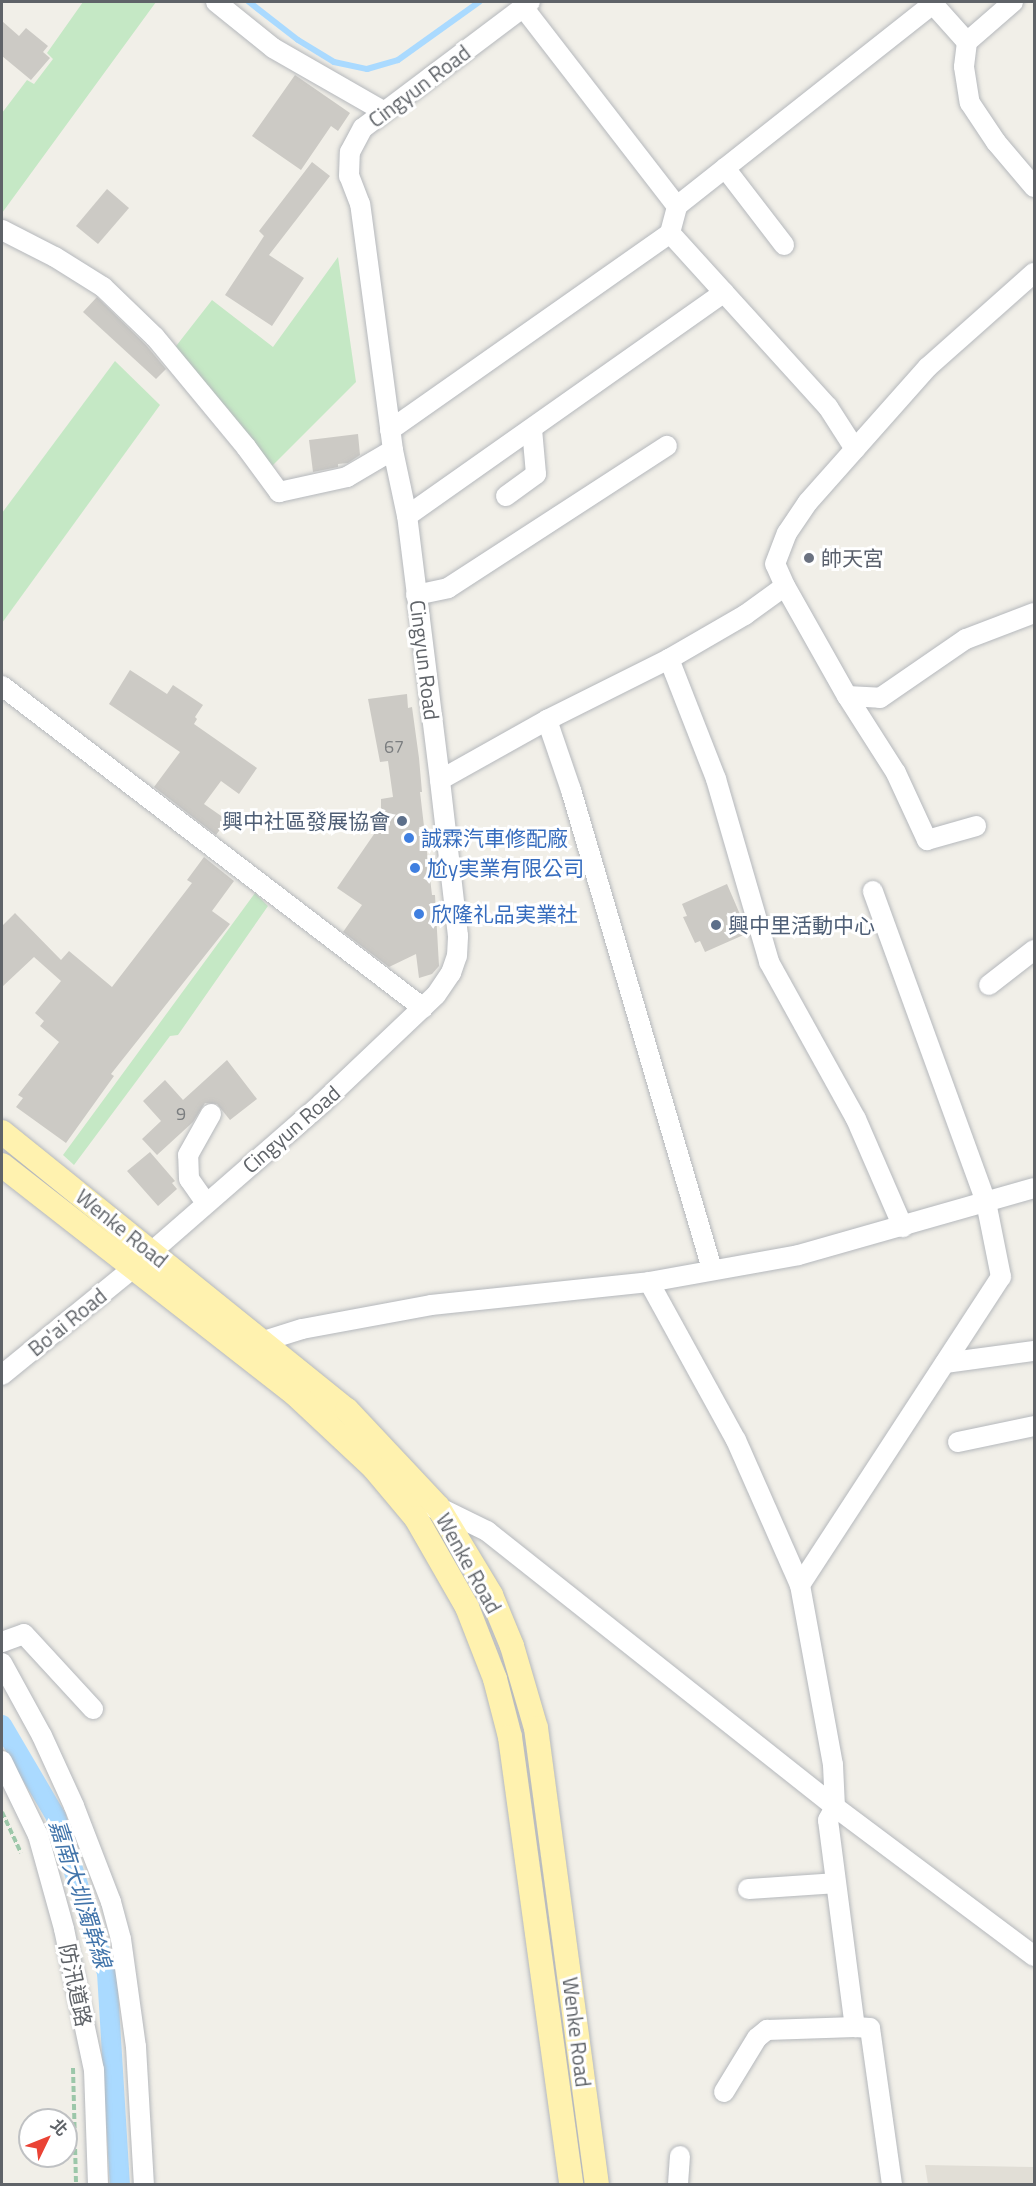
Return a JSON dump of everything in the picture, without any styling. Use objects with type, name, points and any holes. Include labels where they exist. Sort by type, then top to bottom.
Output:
[{"type":"main road","name":"Wenke Road","points":[[2,1132],[347,1410],[438,1508],[491,1595],[512,1646],[536,1728],[597,2184]]},
{"type":"main road","name":"Wenke Road","points":[[2,1165],[132,1269],[296,1394],[374,1468],[416,1518],[467,1607],[501,1700],[514,1764],[571,2184]]},
{"type":"main road","points":[[550,2026],[576,2025]]},
{"type":"street","points":[[216,2],[273,48],[383,111]]},
{"type":"street","points":[[1013,2],[967,42],[964,68],[970,103],[996,142],[1035,187]]},
{"type":"street","points":[[527,4],[678,206]]},
{"type":"street","name":"Cingyun Road","points":[[132,1269],[321,1104],[423,1008],[451,973],[457,956],[458,936],[407,516],[393,450],[360,204],[350,176],[350,153],[363,128],[383,111],[527,4]]},
{"type":"street","points":[[390,430],[670,233],[678,206],[933,4],[967,42]]},
{"type":"street","points":[[725,168],[784,245]]},
{"type":"street","points":[[2,230],[55,257],[103,287],[155,337],[246,447],[279,492],[347,477],[393,450]]},
{"type":"street","points":[[670,233],[828,407],[855,449]]},
{"type":"street","points":[[976,826],[927,840],[896,773],[848,696],[785,586],[775,564],[787,533],[808,502],[928,367],[1035,273]]},
{"type":"street","points":[[407,516],[724,292]]},
{"type":"street","points":[[506,496],[536,474],[532,429]]},
{"type":"street","points":[[416,595],[448,588],[667,446]]},
{"type":"street","points":[[440,780],[546,720],[669,659],[745,615],[785,586]]},
{"type":"street","points":[[848,696],[880,698],[966,639],[1035,614]]},
{"type":"street","points":[[669,659],[716,779],[769,962],[856,1119],[903,1227]]},
{"type":"street","points":[[2,686],[423,1008]]},
{"type":"street","points":[[546,720],[571,790],[712,1268]]},
{"type":"street","points":[[800,1585],[1001,1277],[986,1202],[873,891]]},
{"type":"street","points":[[988,985],[1035,950]]},
{"type":"street","points":[[206,1203],[189,1179],[188,1155],[211,1114]]},
{"type":"street","points":[[238,1350],[302,1329],[431,1305],[649,1281],[712,1268],[799,1255],[1035,1188]]},
{"type":"street","name":"Bo'ai Road","points":[[2,1375],[132,1269]]},
{"type":"street","points":[[649,1281],[736,1440],[800,1585],[833,1765],[835,1807],[828,1820],[855,2027]]},
{"type":"street","points":[[945,1363],[1035,1351]]},
{"type":"street","points":[[958,1442],[1035,1426]]},
{"type":"street","points":[[416,1518],[438,1508],[487,1531],[835,1807],[1035,1956]]},
{"type":"street","points":[[2,1642],[24,1634],[93,1709]]},
{"type":"street","points":[[2,1663],[42,1736],[74,1806],[116,1921],[129,1986],[136,2047],[144,2184]]},
{"type":"street","name":"防汛道路","points":[[2,1761],[38,1834],[64,1929],[94,2070],[98,2184]]},
{"type":"street","points":[[748,1889],[835,1883]]},
{"type":"street","points":[[724,2092],[757,2038],[767,2030],[870,2028],[892,2184]]},
{"type":"street","points":[[678,2184],[680,2156]]},
{"type":"path","points":[[2,1812],[26,1863]]},
{"type":"path","points":[[73,2063],[76,2184]]},
{"type":"shaded area","points":[[925,2165],[1034,2167],[1034,2184],[928,2184]]},
{"type":"green space","points":[[83,2],[156,2],[2,213],[2,113],[27,80],[34,84],[53,59],[47,53]]},
{"type":"green space","points":[[338,257],[356,382],[270,468],[228,409],[173,350],[212,300],[273,347]]},
{"type":"green space","points":[[115,361],[160,405],[2,623],[2,513]]},
{"type":"green space","points":[[255,893],[268,906],[178,1035],[170,1036],[74,1165],[63,1155]]},
{"type":"building","points":[[2,21],[19,36],[26,28],[48,46],[43,52],[50,58],[31,80],[2,56]]},
{"type":"building","points":[[295,75],[350,113],[338,131],[331,126],[301,170],[252,136]]},
{"type":"building","points":[[312,162],[330,176],[269,255],[304,278],[272,326],[225,295],[264,236],[259,231]]},
{"type":"building","points":[[107,189],[129,208],[98,244],[76,226]]},
{"type":"building","points":[[97,297],[146,345],[166,369],[156,379],[83,312]]},
{"type":"building","points":[[358,434],[360,455],[348,463],[338,464],[338,467],[313,472],[309,440]]},
{"type":"building","points":[[130,670],[167,694],[173,685],[203,705],[195,717],[197,719],[194,724],[257,768],[239,794],[221,781],[204,804],[227,820],[216,835],[154,787],[180,752],[109,704]]},
{"type":"building","points":[[407,694],[408,708],[412,707],[419,758],[422,792],[420,792],[432,895],[435,895],[439,966],[432,974],[419,978],[416,954],[389,967],[343,932],[362,905],[337,888],[381,824],[381,799],[393,797],[388,761],[380,762],[368,699]]},
{"type":"building","points":[[204,857],[234,881],[212,911],[230,924],[111,1074],[114,1076],[66,1143],[16,1107],[23,1098],[18,1095],[59,1042],[40,1026],[44,1021],[35,1013],[61,981],[34,957],[2,987],[2,926],[15,913],[61,960],[69,951],[112,987],[192,883],[187,880]]},
{"type":"building","name":"興中里活動中心","points":[[727,884],[748,933],[705,952],[700,941],[695,943],[683,917],[687,916],[682,904]]},
{"type":"building","points":[[227,1060],[257,1099],[230,1120],[217,1104],[205,1103],[193,1122],[157,1155],[142,1139],[161,1121],[143,1101],[165,1080],[183,1100]]},
{"type":"building","points":[[150,1152],[175,1181],[172,1183],[177,1189],[158,1206],[127,1171]]},
{"type":"waterway","points":[[249,2],[298,40],[334,62],[367,69],[398,60],[479,2]]},
{"type":"waterway","name":"嘉南大圳濁幹線","points":[[2,1725],[56,1817],[107,1973],[120,2184]]},
{"type":"place","name":"帥天宮","points":[[809,558]]},
{"type":"place","name":"興中社區發展協會","points":[[402,821]]},
{"type":"place","name":"誠霖汽車修配廠","points":[[409,838]]},
{"type":"place","name":"尬y実業有限公司","points":[[415,868]]},
{"type":"place","name":"欣隆礼品実業社","points":[[419,914]]},
{"type":"place","name":"興中里活動中心","points":[[716,925]]}]
